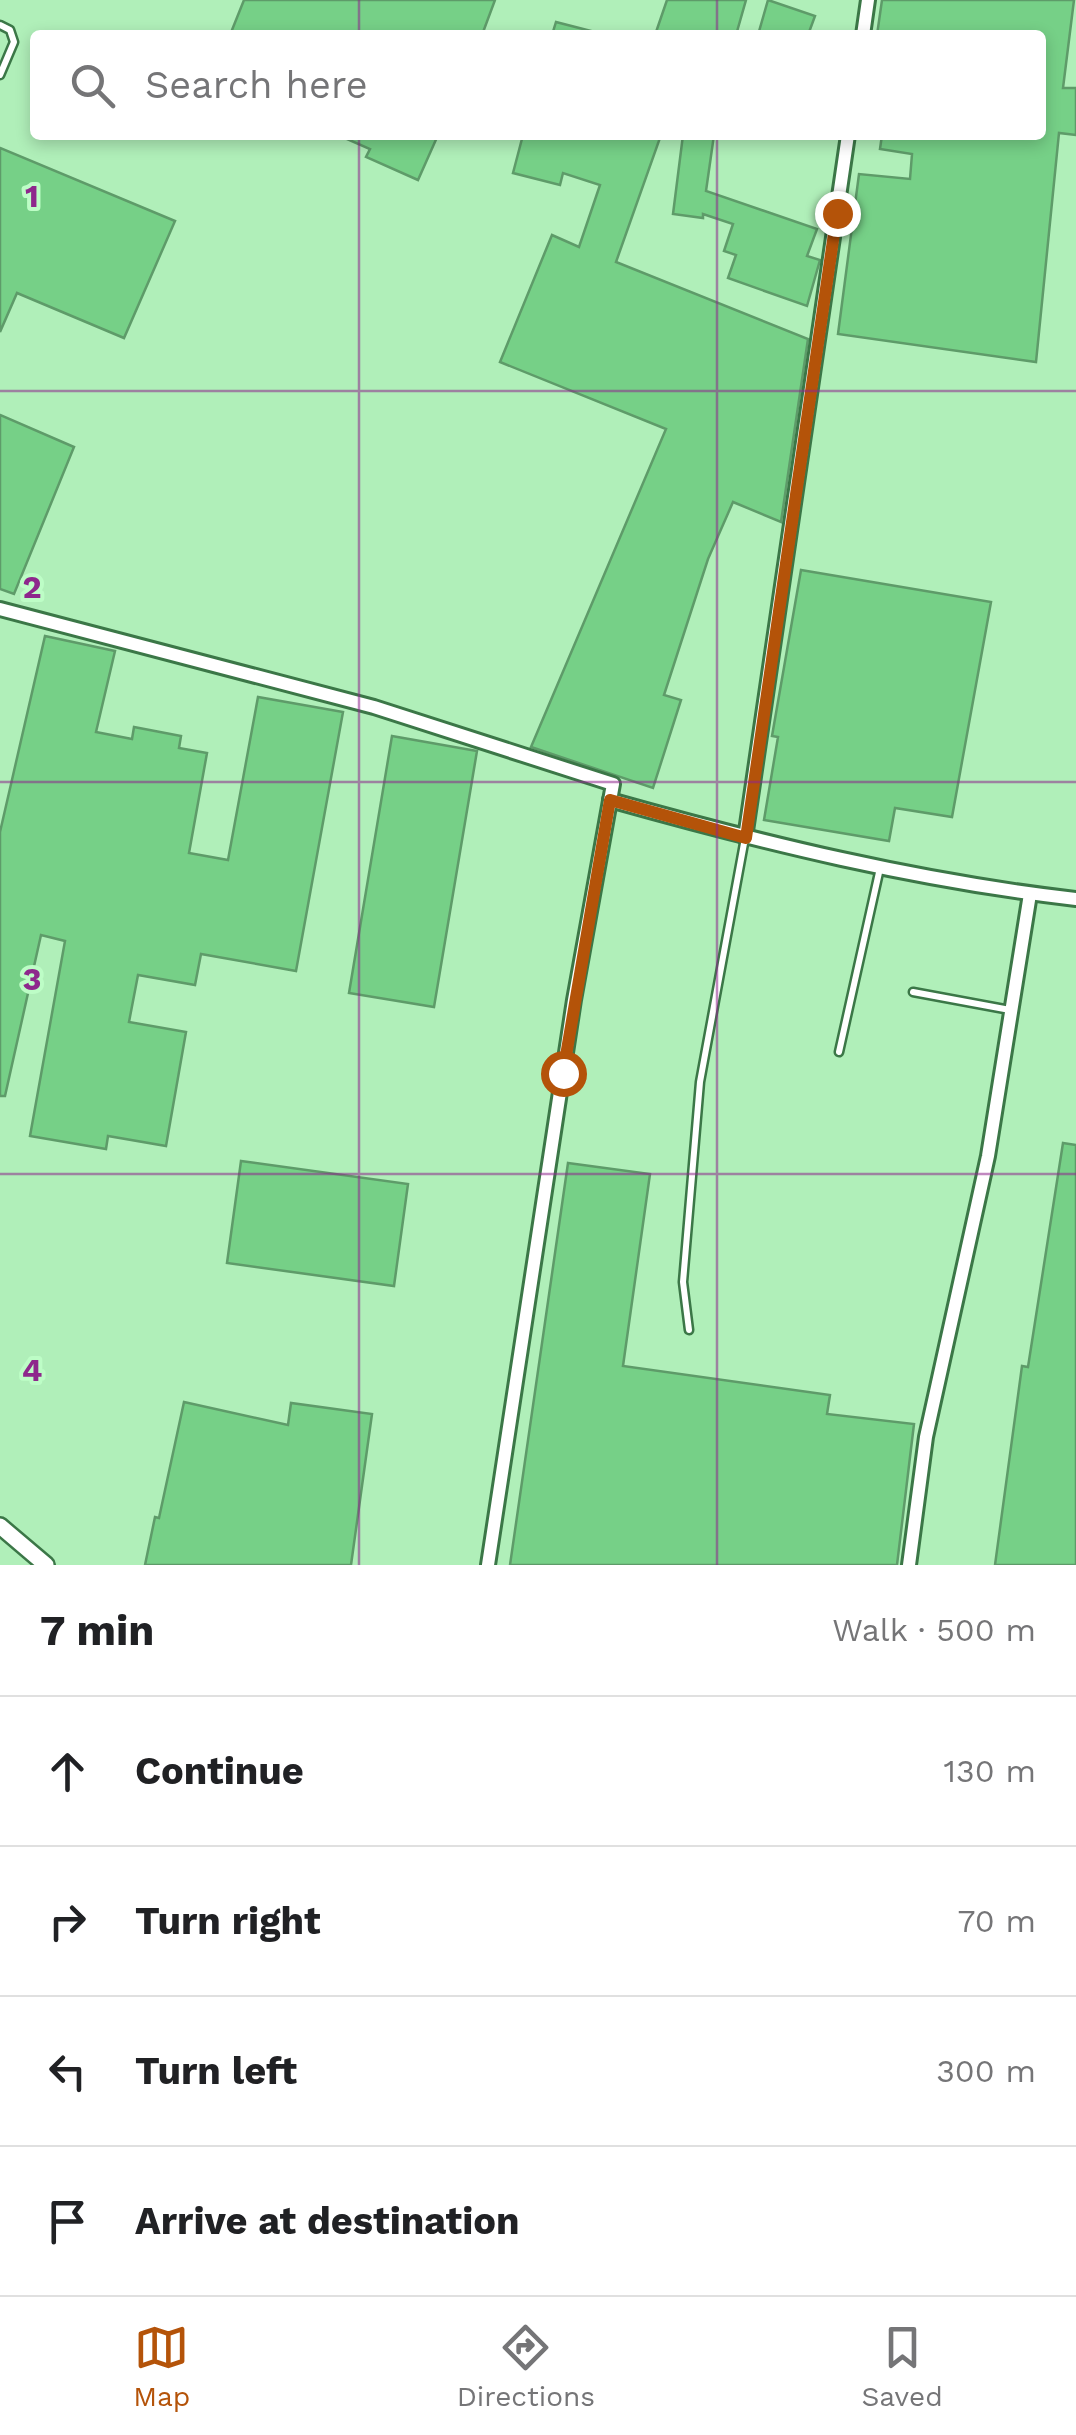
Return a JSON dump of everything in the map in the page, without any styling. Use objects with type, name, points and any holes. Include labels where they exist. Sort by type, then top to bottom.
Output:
[{"type":"street","points":[[864,30],[868,0]]},
{"type":"street","points":[[746,838],[847,140]]},
{"type":"street","points":[[0,609],[374,708],[613,784],[574,1000],[488,1565]]},
{"type":"street","points":[[610,800],[746,838],[880,868],[1076,900]]},
{"type":"street","points":[[909,1565],[926,1437],[988,1156],[1030,894]]},
{"type":"street","points":[[0,1526],[46,1565]]},
{"type":"lane","points":[[0,25],[10,30],[14,42],[0,75]]},
{"type":"lane","points":[[689,1330],[683,1282],[700,1082],[746,838]]},
{"type":"lane","points":[[840,1052],[880,868]]},
{"type":"lane","points":[[913,992],[1011,1010]]},
{"type":"building","points":[[244,0],[495,0],[484,30],[232,30]]},
{"type":"building","points":[[667,0],[746,0],[737,30],[657,30]]},
{"type":"building","points":[[768,0],[815,16],[810,30],[759,30]]},
{"type":"building","points":[[882,0],[1074,0],[1063,88],[1076,88],[1076,135],[1059,133],[1036,362],[838,334],[859,174],[910,179],[912,154],[880,149],[881,140],[1046,140],[1046,30],[878,30]]},
{"type":"building","points":[[556,22],[587,30],[554,30]]},
{"type":"building","points":[[349,140],[436,140],[418,180],[366,157],[370,149]]},
{"type":"building","points":[[522,140],[659,140],[616,262],[808,339],[781,522],[733,502],[708,559],[664,695],[681,700],[653,788],[531,747],[666,429],[500,362],[552,235],[579,247],[600,185],[563,173],[560,185],[513,173]]},
{"type":"building","points":[[682,140],[713,140],[706,191],[817,229],[807,256],[820,260],[807,306],[728,278],[736,255],[724,251],[733,224],[703,214],[703,218],[673,214]]},
{"type":"building","points":[[0,148],[175,221],[124,338],[17,293],[0,332]]},
{"type":"building","points":[[0,415],[74,447],[14,594],[0,589]]},
{"type":"building","points":[[801,570],[991,602],[952,817],[895,808],[889,841],[764,820],[778,737],[772,736]]},
{"type":"building","points":[[45,636],[115,651],[96,732],[132,739],[134,727],[181,736],[179,748],[207,753],[189,853],[228,860],[258,697],[343,712],[296,971],[201,954],[195,985],[138,975],[129,1022],[186,1032],[166,1146],[108,1136],[106,1149],[30,1136],[65,941],[41,935],[5,1096],[0,1096],[0,832]]},
{"type":"building","points":[[392,736],[477,751],[434,1007],[349,993]]},
{"type":"building","points":[[1063,1143],[1076,1145],[1076,1565],[995,1565],[1022,1366],[1028,1367]]},
{"type":"building","points":[[241,1161],[408,1184],[394,1286],[227,1263]]},
{"type":"building","points":[[568,1163],[650,1174],[623,1366],[830,1395],[827,1414],[914,1424],[897,1565],[510,1565]]},
{"type":"building","points":[[184,1402],[288,1425],[291,1403],[372,1414],[351,1565],[145,1565]]},
{"type":"route","points":[[563,1073],[610,800],[746,838],[837,213]]}]
